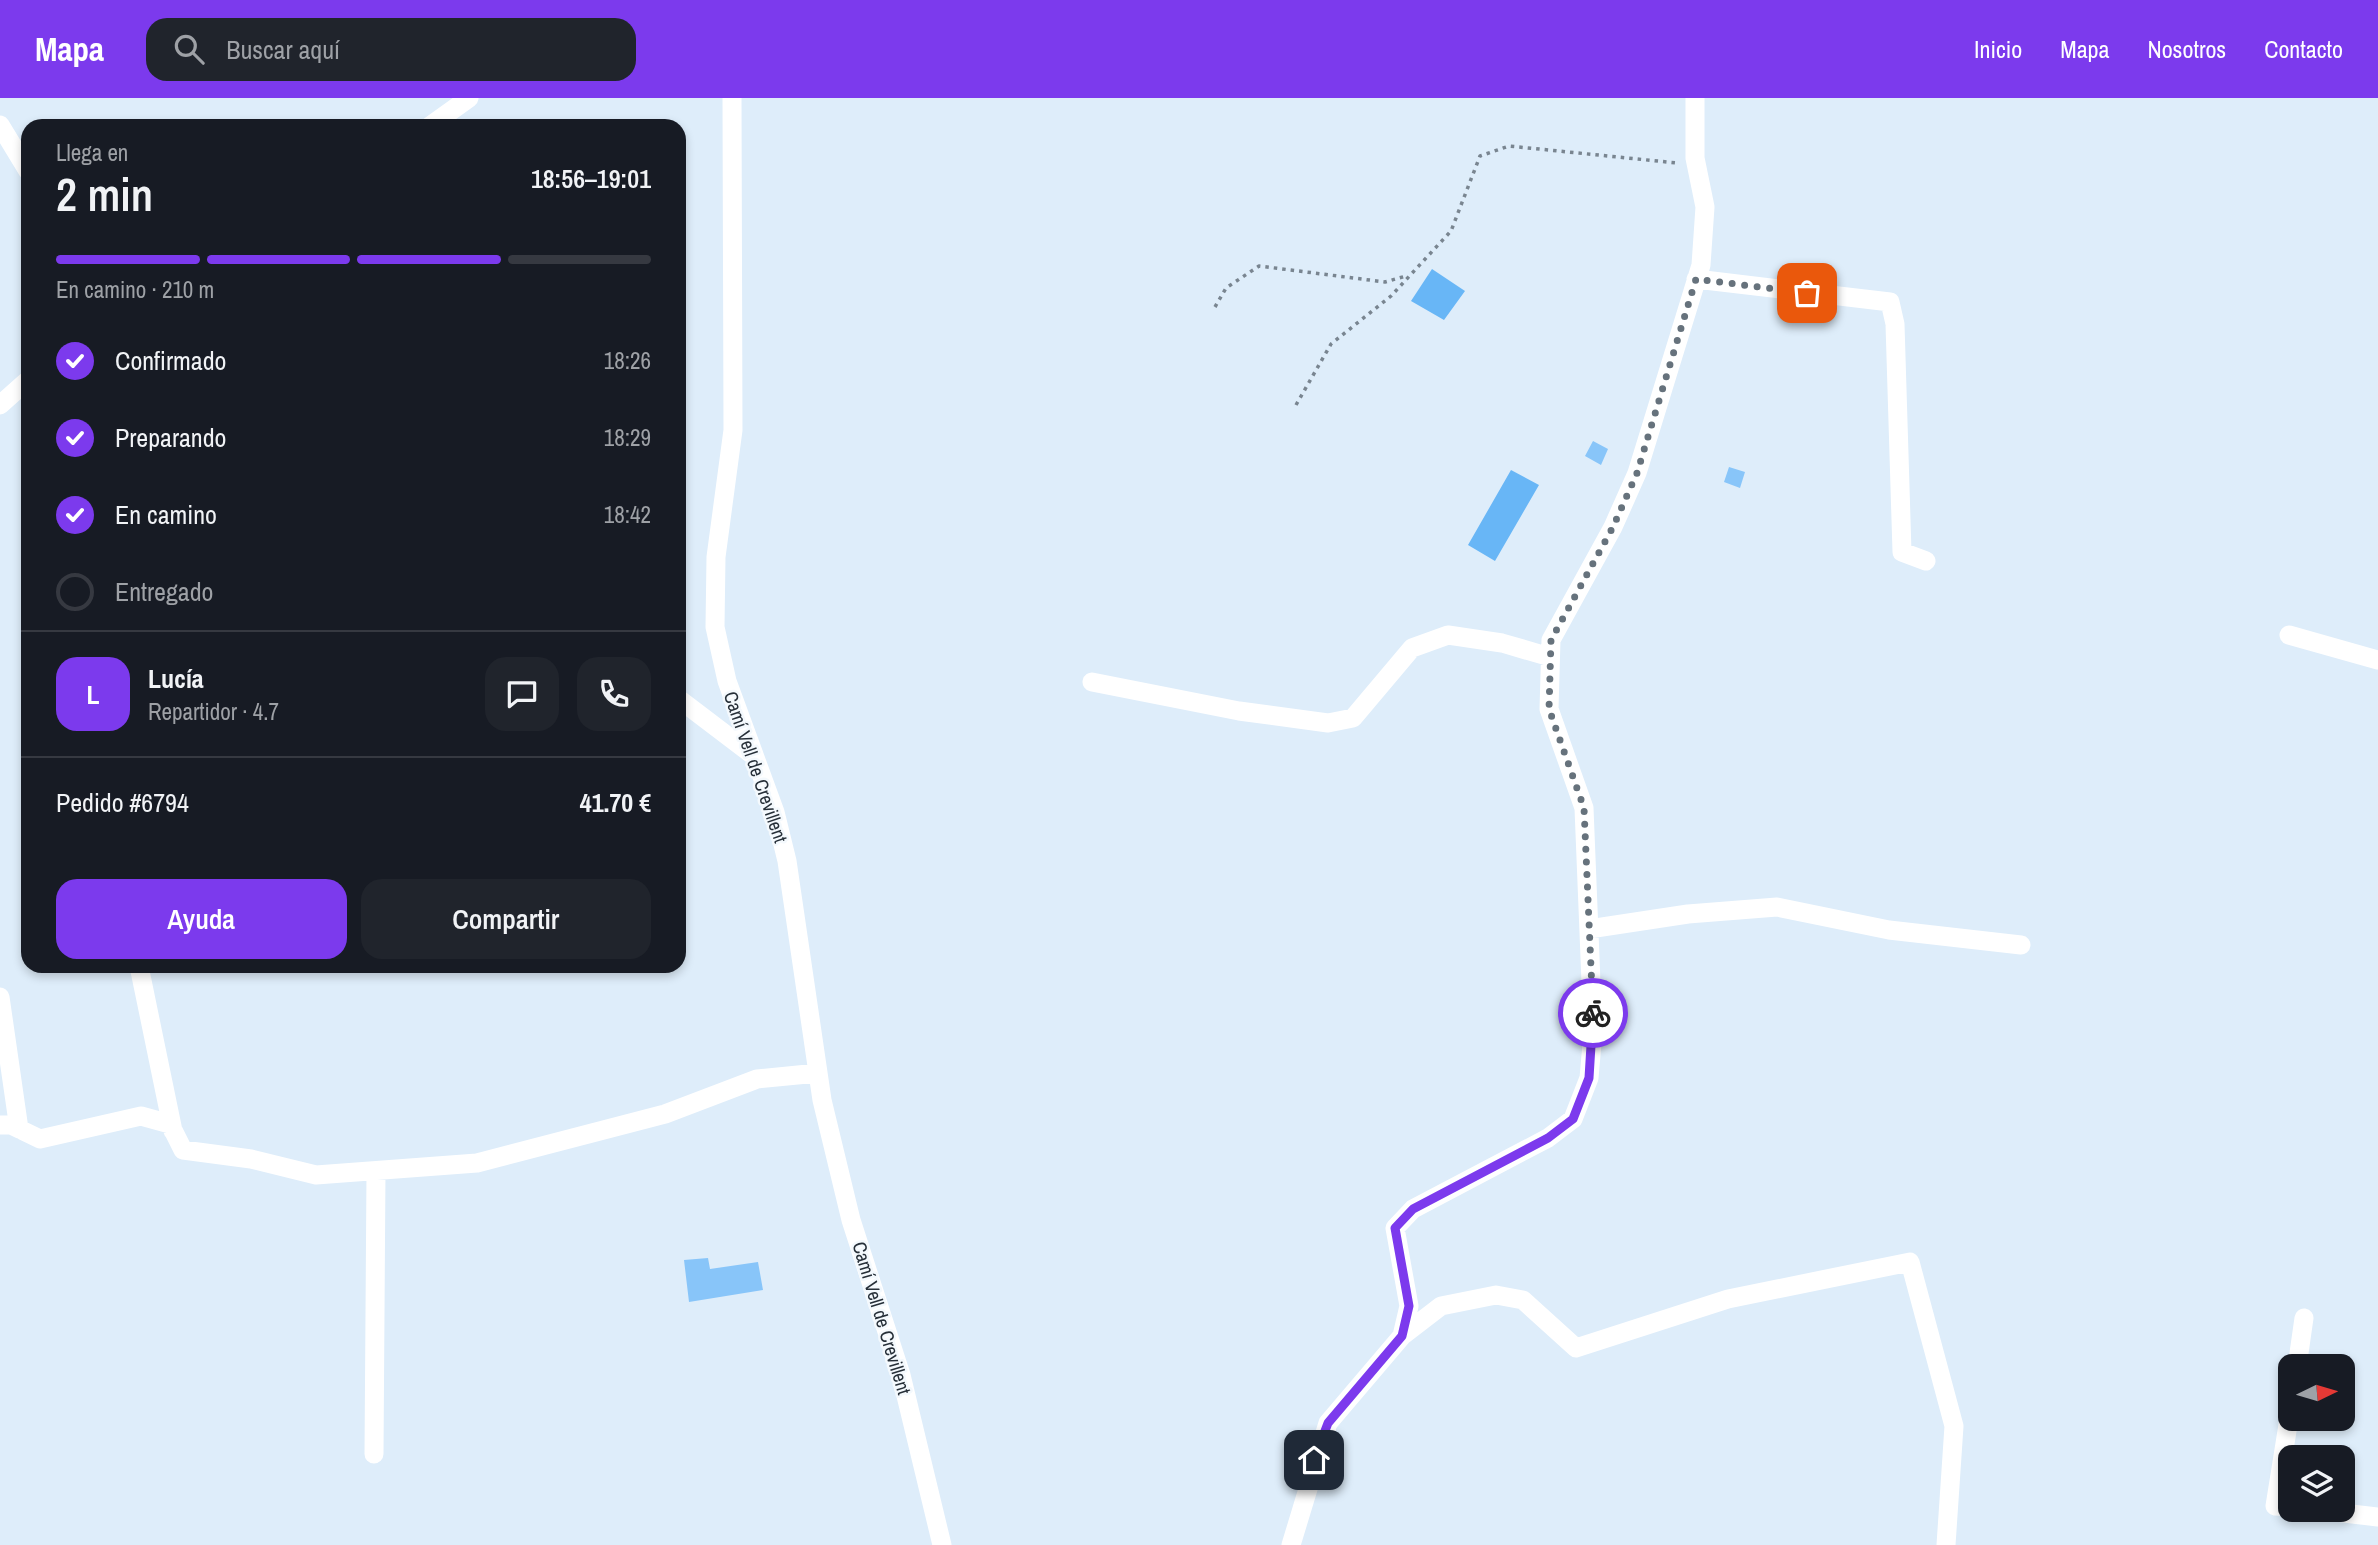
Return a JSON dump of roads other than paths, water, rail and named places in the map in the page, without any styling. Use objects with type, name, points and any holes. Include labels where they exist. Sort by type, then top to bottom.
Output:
[{"type":"street","points":[[440,119],[469,98]]},
{"type":"street","name":"Camí Vell de Crevillent","points":[[732,98],[733,430],[716,557],[715,627],[727,681],[775,812],[787,861],[818,1073],[851,1220],[901,1375],[942,1545]]},
{"type":"street","points":[[1402,1336],[1409,1306],[1395,1228],[1413,1209],[1548,1138],[1573,1119],[1589,1078],[1593,1032],[1584,808],[1549,709],[1551,640],[1613,527],[1637,473],[1701,265],[1706,207],[1697,165],[1695,98]]},
{"type":"street","points":[[0,125],[21,160]]},
{"type":"street","points":[[1696,279],[1890,303],[1895,324],[1902,552],[1926,561]]},
{"type":"street","points":[[0,405],[21,386]]},
{"type":"street","points":[[1092,682],[1239,711],[1328,723],[1353,718],[1412,648],[1448,635],[1502,643],[1550,657]]},
{"type":"street","points":[[2289,635],[2378,660]]},
{"type":"street","points":[[686,704],[754,757]]},
{"type":"street","points":[[1589,929],[1689,914],[1777,907],[1889,930],[2021,945]]},
{"type":"street","points":[[140,973],[173,1131]]},
{"type":"street","points":[[0,997],[9,1127],[40,1139],[141,1116],[170,1124],[183,1150],[251,1159],[316,1175],[477,1163],[665,1114],[757,1079],[818,1073]]},
{"type":"street","points":[[374,1454],[376,1171]]},
{"type":"street","points":[[1291,1545],[1328,1423],[1402,1336],[1441,1306],[1496,1296],[1523,1300],[1576,1348],[1728,1299],[1910,1262],[1954,1426],[1946,1545]]},
{"type":"street","points":[[2299,1354],[2304,1318]]},
{"type":"street","points":[[2355,1514],[2378,1517]]},
{"type":"water","points":[[1432,269],[1465,291],[1444,320],[1411,301]]},
{"type":"water","points":[[1511,470],[1539,485],[1495,561],[1468,545]]}]
